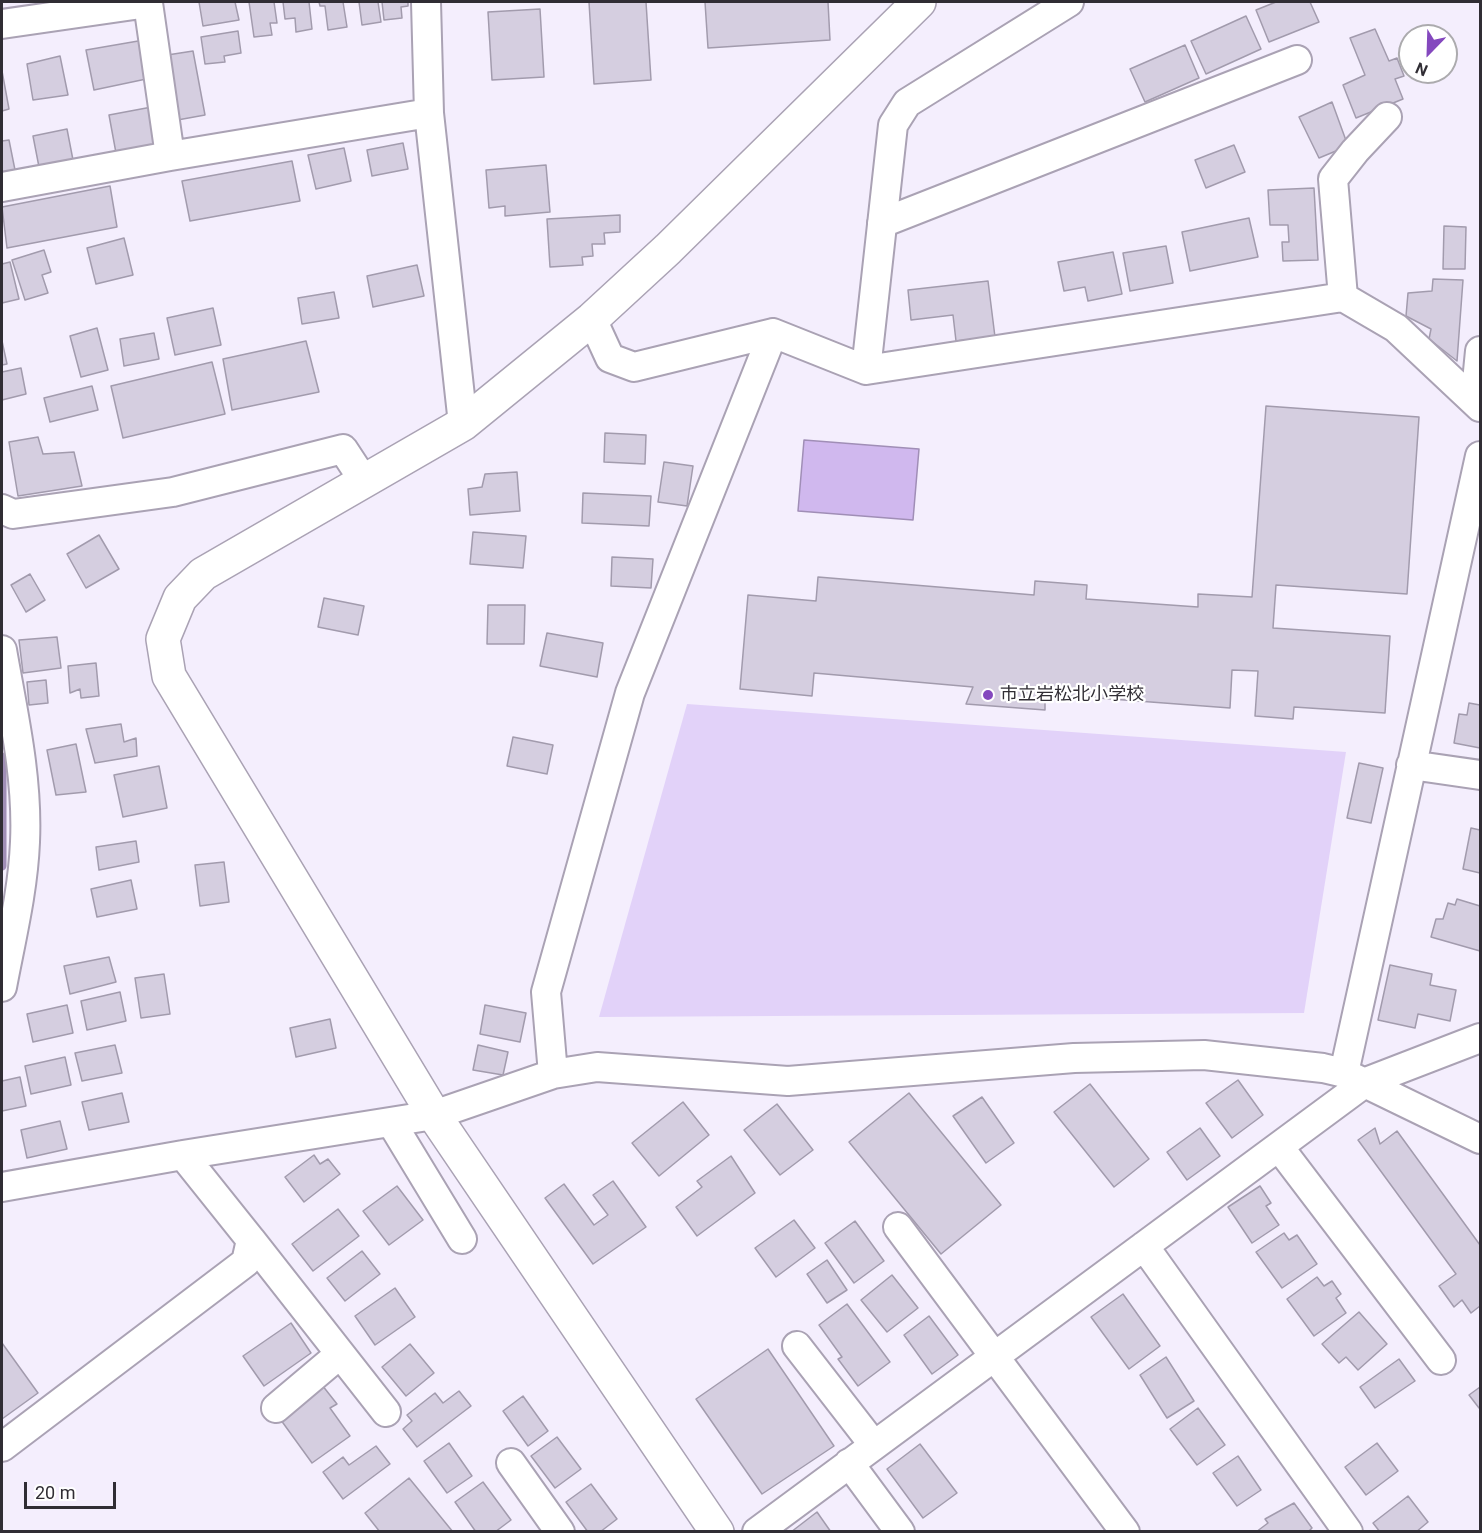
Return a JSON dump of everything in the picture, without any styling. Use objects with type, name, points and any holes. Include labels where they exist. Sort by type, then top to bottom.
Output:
[{"type":"street","points":[[426,2],[429,113],[463,424]]},
{"type":"street","points":[[717,1532],[434,1115],[169,676],[163,639],[180,598],[203,574],[463,424],[592,320],[685,233],[919,2]]},
{"type":"street","points":[[866,370],[893,125],[907,103],[1065,2]]},
{"type":"street","points":[[2,24],[148,3],[170,156]]},
{"type":"street","points":[[882,223],[1297,60]]},
{"type":"street","points":[[2,187],[170,156],[429,113]]},
{"type":"street","points":[[1343,297],[1333,179],[1355,151],[1387,117]]},
{"type":"street","points":[[592,320],[610,358],[634,367],[773,333],[866,370],[1343,297],[1395,328],[1478,404]]},
{"type":"street","points":[[553,1074],[546,992],[630,693],[773,333]]},
{"type":"street","points":[[1478,404],[1480,351]]},
{"type":"street","points":[[2,509],[13,514],[173,492],[343,448],[364,481]]},
{"type":"street","points":[[1355,1078],[1411,765],[1480,456]]},
{"type":"street","points":[[2,650],[22,767],[25,841],[18,905],[2,987]]},
{"type":"street","points":[[1411,765],[1480,775]]},
{"type":"street","points":[[757,1532],[873,1444],[1279,1147],[1355,1078],[1480,1038]]},
{"type":"street","points":[[2,1187],[183,1155],[434,1115],[553,1074],[597,1067],[788,1081],[1074,1058],[1204,1055],[1323,1068],[1355,1078],[1480,1139]]},
{"type":"street","points":[[391,1122],[462,1239]]},
{"type":"street","points":[[1279,1147],[1441,1360]]},
{"type":"street","points":[[183,1155],[386,1412]]},
{"type":"street","points":[[898,1227],[1125,1532]]},
{"type":"street","points":[[2,1447],[246,1262],[251,1240]]},
{"type":"street","points":[[1144,1246],[1348,1532]]},
{"type":"street","points":[[797,1346],[873,1444]]},
{"type":"street","points":[[276,1408],[340,1354]]},
{"type":"street","points":[[849,1462],[900,1532]]},
{"type":"street","points":[[511,1463],[560,1532]]},
{"type":"shaded area","points":[[804,440],[919,449],[913,520],[798,511]]},
{"type":"shaded area","points":[[687,704],[1346,752],[1304,1013],[599,1017]]},
{"type":"building","points":[[199,2],[235,2],[239,20],[203,26]]},
{"type":"building","points":[[249,2],[274,2],[277,23],[270,23],[272,35],[254,37]]},
{"type":"building","points":[[283,2],[309,2],[312,29],[296,32],[295,18],[285,19]]},
{"type":"building","points":[[319,2],[343,2],[347,27],[328,30],[325,6],[320,6]]},
{"type":"building","points":[[359,2],[378,2],[381,22],[362,25]]},
{"type":"building","points":[[382,2],[408,2],[408,6],[401,7],[402,18],[384,20]]},
{"type":"building","points":[[589,2],[646,2],[651,80],[594,84]]},
{"type":"building","points":[[705,2],[828,2],[830,40],[708,48]]},
{"type":"building","points":[[1276,2],[1310,2],[1319,22],[1269,42],[1256,10]]},
{"type":"building","points":[[540,9],[544,77],[492,80],[488,12]]},
{"type":"building","points":[[1246,16],[1261,49],[1206,74],[1191,41]]},
{"type":"building","points":[[1375,29],[1389,61],[1397,58],[1398,78],[1395,79],[1403,99],[1356,118],[1343,85],[1365,75],[1350,38]]},
{"type":"building","points":[[238,31],[241,53],[224,56],[225,62],[205,64],[201,37]]},
{"type":"building","points":[[144,40],[151,78],[94,90],[86,50]]},
{"type":"building","points":[[1185,45],[1199,78],[1145,102],[1130,69]]},
{"type":"building","points":[[193,51],[205,115],[172,121],[161,56]]},
{"type":"building","points":[[60,56],[68,95],[33,100],[27,64]]},
{"type":"building","points":[[2,71],[9,109],[2,111]]},
{"type":"building","points":[[1332,102],[1348,146],[1319,158],[1299,117]]},
{"type":"building","points":[[157,106],[164,144],[116,153],[109,115]]},
{"type":"building","points":[[67,129],[73,160],[39,167],[33,136]]},
{"type":"building","points":[[9,140],[15,170],[2,173],[2,141]]},
{"type":"building","points":[[403,143],[408,169],[372,176],[367,150]]},
{"type":"building","points":[[1234,145],[1245,172],[1206,188],[1195,160]]},
{"type":"building","points":[[344,148],[351,181],[316,189],[308,155]]},
{"type":"building","points":[[292,161],[300,201],[190,221],[182,181]]},
{"type":"building","points":[[546,165],[550,212],[505,216],[505,206],[489,208],[486,170]]},
{"type":"building","points":[[110,186],[117,227],[7,248],[2,207]]},
{"type":"building","points":[[1314,188],[1318,260],[1283,261],[1282,242],[1289,242],[1288,225],[1270,225],[1268,190]]},
{"type":"building","points":[[620,215],[620,232],[604,233],[605,244],[592,244],[593,256],[582,257],[583,265],[550,267],[547,219]]},
{"type":"building","points":[[1249,218],[1258,257],[1190,271],[1182,232]]},
{"type":"building","points":[[1444,226],[1466,227],[1465,269],[1443,269]]},
{"type":"building","points":[[124,238],[133,275],[96,284],[87,248]]},
{"type":"building","points":[[1166,246],[1173,283],[1130,291],[1123,253]]},
{"type":"building","points":[[44,250],[51,272],[42,275],[48,293],[25,300],[12,260]]},
{"type":"building","points":[[1113,252],[1122,294],[1088,301],[1085,287],[1064,291],[1058,262]]},
{"type":"building","points":[[10,262],[19,299],[2,303],[2,264]]},
{"type":"building","points":[[417,265],[424,296],[373,307],[367,276]]},
{"type":"building","points":[[1433,279],[1463,280],[1457,361],[1429,339],[1431,329],[1406,316],[1408,293],[1432,291]]},
{"type":"building","points":[[988,281],[995,337],[956,341],[953,315],[911,320],[908,290]]},
{"type":"building","points":[[334,292],[339,318],[302,324],[298,298]]},
{"type":"building","points":[[213,308],[221,345],[175,355],[167,318]]},
{"type":"building","points":[[97,328],[108,370],[81,377],[70,336]]},
{"type":"building","points":[[154,333],[159,359],[124,366],[120,339]]},
{"type":"building","points":[[2,341],[7,364],[2,365]]},
{"type":"building","points":[[306,341],[319,392],[232,410],[223,359]]},
{"type":"building","points":[[212,362],[225,414],[123,438],[111,386]]},
{"type":"building","points":[[21,368],[26,394],[2,400],[2,372]]},
{"type":"building","points":[[92,386],[98,410],[50,422],[44,398]]},
{"type":"building","points":[[1266,406],[1419,417],[1407,594],[1276,585],[1273,628],[1390,636],[1385,713],[1294,707],[1293,719],[1255,716],[1258,671],[1232,670],[1230,708],[1045,694],[1045,710],[966,704],[973,687],[814,673],[812,696],[740,689],[748,595],[816,601],[818,577],[1034,595],[1035,581],[1087,585],[1086,599],[1198,607],[1198,594],[1252,597]]},
{"type":"building","points":[[605,433],[646,435],[645,464],[604,462]]},
{"type":"building","points":[[38,437],[43,454],[74,452],[82,486],[18,496],[9,442]]},
{"type":"building","points":[[664,462],[693,466],[687,506],[658,502]]},
{"type":"building","points":[[517,472],[520,511],[470,515],[468,489],[482,487],[485,474]]},
{"type":"building","points":[[583,493],[651,496],[649,526],[582,523]]},
{"type":"building","points":[[473,532],[526,536],[523,568],[470,564]]},
{"type":"building","points":[[99,535],[119,569],[86,588],[67,554]]},
{"type":"building","points":[[612,557],[653,559],[651,588],[611,586]]},
{"type":"building","points":[[30,574],[45,600],[26,612],[11,585]]},
{"type":"building","points":[[324,598],[364,606],[358,635],[318,627]]},
{"type":"building","points":[[488,605],[525,605],[524,644],[487,644]]},
{"type":"building","points":[[547,633],[603,643],[597,677],[540,666]]},
{"type":"building","points":[[57,637],[61,668],[23,673],[19,640]]},
{"type":"building","points":[[96,663],[99,696],[81,698],[80,689],[70,693],[68,666]]},
{"type":"building","points":[[46,680],[48,703],[29,705],[27,682]]},
{"type":"building","points":[[1469,703],[1480,705],[1480,748],[1454,743],[1459,714],[1467,715]]},
{"type":"building","points":[[121,724],[124,742],[136,738],[137,756],[95,763],[86,729]]},
{"type":"building","points":[[513,737],[553,745],[547,774],[507,766]]},
{"type":"building","points":[[76,744],[86,792],[56,795],[47,750]]},
{"type":"building","points":[[1359,763],[1383,768],[1371,823],[1347,818]]},
{"type":"building","points":[[159,766],[167,808],[123,817],[114,775]]},
{"type":"building","points":[[1471,828],[1480,830],[1480,873],[1463,869]]},
{"type":"building","points":[[136,841],[139,862],[99,870],[96,847]]},
{"type":"building","points":[[224,862],[229,902],[200,906],[195,865]]},
{"type":"building","points":[[131,880],[137,909],[97,917],[91,889]]},
{"type":"building","points":[[1457,899],[1480,906],[1480,951],[1431,937],[1436,919],[1443,919],[1448,903],[1455,905]]},
{"type":"building","points":[[109,957],[116,982],[70,994],[64,966]]},
{"type":"building","points":[[1390,965],[1432,974],[1430,985],[1456,990],[1450,1021],[1418,1014],[1415,1028],[1378,1020]]},
{"type":"building","points":[[164,974],[170,1014],[141,1018],[135,978]]},
{"type":"building","points":[[120,992],[126,1021],[87,1030],[81,1001]]},
{"type":"building","points":[[67,1005],[73,1033],[33,1042],[27,1014]]},
{"type":"building","points":[[485,1005],[526,1013],[520,1042],[480,1034]]},
{"type":"building","points":[[330,1019],[336,1048],[296,1057],[290,1028]]},
{"type":"building","points":[[115,1045],[122,1073],[82,1081],[75,1053]]},
{"type":"building","points":[[478,1045],[508,1052],[503,1075],[473,1070]]},
{"type":"building","points":[[65,1057],[71,1085],[31,1094],[25,1066]]},
{"type":"building","points":[[20,1077],[26,1106],[2,1111],[2,1081]]},
{"type":"building","points":[[1238,1080],[1263,1115],[1232,1138],[1206,1103]]},
{"type":"building","points":[[1090,1084],[1149,1159],[1114,1187],[1054,1112]]},
{"type":"building","points":[[122,1093],[129,1122],[89,1130],[82,1102]]},
{"type":"building","points":[[909,1093],[1001,1205],[941,1254],[849,1142]]},
{"type":"building","points":[[982,1097],[1014,1143],[986,1163],[953,1116]]},
{"type":"building","points":[[683,1102],[709,1135],[659,1176],[632,1143]]},
{"type":"building","points":[[777,1104],[813,1150],[780,1175],[744,1130]]},
{"type":"building","points":[[60,1121],[67,1149],[27,1158],[21,1130]]},
{"type":"building","points":[[1200,1128],[1220,1156],[1187,1180],[1167,1152]]},
{"type":"building","points":[[1375,1128],[1380,1144],[1397,1131],[1480,1245],[1480,1306],[1471,1313],[1462,1300],[1454,1307],[1439,1286],[1456,1274],[1358,1140]]},
{"type":"building","points":[[314,1155],[320,1164],[328,1159],[340,1174],[304,1202],[285,1177]]},
{"type":"building","points":[[731,1156],[755,1193],[697,1236],[676,1207],[702,1187],[697,1181]]},
{"type":"building","points":[[613,1181],[646,1227],[593,1264],[545,1198],[564,1184],[594,1225],[608,1215],[593,1195]]},
{"type":"building","points":[[397,1186],[423,1220],[389,1245],[363,1211]]},
{"type":"building","points":[[1260,1186],[1271,1203],[1266,1206],[1279,1225],[1252,1243],[1228,1207]]},
{"type":"building","points":[[338,1209],[359,1236],[313,1271],[292,1244]]},
{"type":"building","points":[[794,1220],[815,1248],[776,1277],[755,1248]]},
{"type":"building","points":[[855,1221],[884,1261],[854,1283],[825,1243]]},
{"type":"building","points":[[1284,1233],[1289,1240],[1297,1235],[1317,1264],[1282,1288],[1256,1252]]},
{"type":"building","points":[[362,1251],[380,1274],[345,1301],[327,1278]]},
{"type":"building","points":[[827,1260],[847,1290],[827,1303],[807,1274]]},
{"type":"building","points":[[892,1275],[918,1308],[887,1332],[861,1300]]},
{"type":"building","points":[[1317,1277],[1324,1286],[1332,1281],[1341,1294],[1336,1298],[1346,1313],[1314,1336],[1287,1299]]},
{"type":"building","points":[[395,1288],[415,1317],[375,1345],[355,1316]]},
{"type":"building","points":[[1123,1294],[1160,1346],[1129,1369],[1091,1317]]},
{"type":"building","points":[[847,1304],[890,1362],[858,1386],[838,1359],[842,1357],[819,1325]]},
{"type":"building","points":[[1359,1312],[1387,1344],[1358,1370],[1346,1357],[1339,1363],[1322,1344]]},
{"type":"building","points":[[929,1316],[958,1355],[932,1374],[904,1335]]},
{"type":"building","points":[[291,1323],[311,1353],[264,1386],[243,1356]]},
{"type":"building","points":[[2,1343],[38,1393],[2,1419]]},
{"type":"building","points":[[410,1344],[434,1373],[406,1396],[382,1367]]},
{"type":"building","points":[[768,1349],[834,1446],[762,1494],[696,1399]]},
{"type":"building","points":[[1166,1357],[1194,1401],[1167,1418],[1140,1375]]},
{"type":"building","points":[[1399,1359],[1415,1381],[1375,1408],[1360,1387]]},
{"type":"building","points":[[322,1385],[337,1404],[330,1408],[350,1436],[312,1463],[278,1416]]},
{"type":"building","points":[[1480,1387],[1480,1407],[1479,1408],[1469,1395]]},
{"type":"building","points":[[459,1391],[471,1406],[417,1447],[403,1429],[412,1421],[407,1415],[435,1393],[443,1403]]},
{"type":"building","points":[[523,1396],[548,1431],[528,1446],[503,1411]]},
{"type":"building","points":[[1198,1408],[1225,1445],[1197,1465],[1170,1429]]},
{"type":"building","points":[[557,1437],[581,1469],[555,1488],[531,1456]]},
{"type":"building","points":[[449,1443],[472,1476],[447,1493],[424,1461]]},
{"type":"building","points":[[1377,1443],[1398,1471],[1366,1495],[1345,1467]]},
{"type":"building","points":[[920,1444],[957,1493],[923,1518],[887,1469]]},
{"type":"building","points":[[376,1446],[390,1464],[343,1499],[323,1472],[343,1457],[349,1465]]},
{"type":"building","points":[[1238,1456],[1261,1490],[1237,1506],[1213,1473]]},
{"type":"building","points":[[409,1478],[453,1532],[380,1532],[365,1513]]},
{"type":"building","points":[[483,1482],[511,1520],[495,1532],[476,1532],[455,1502]]},
{"type":"building","points":[[591,1484],[617,1519],[600,1532],[588,1532],[566,1502]]},
{"type":"building","points":[[1408,1496],[1428,1522],[1416,1532],[1380,1532],[1373,1523]]},
{"type":"building","points":[[1294,1503],[1312,1528],[1308,1532],[1256,1532],[1268,1523],[1265,1519]]},
{"type":"building","points":[[817,1512],[831,1532],[791,1532]]},
{"type":"waterway","points":[[2,757],[2,866]]},
{"type":"place","name":"市立岩松北小学校","points":[[988,695]]}]
